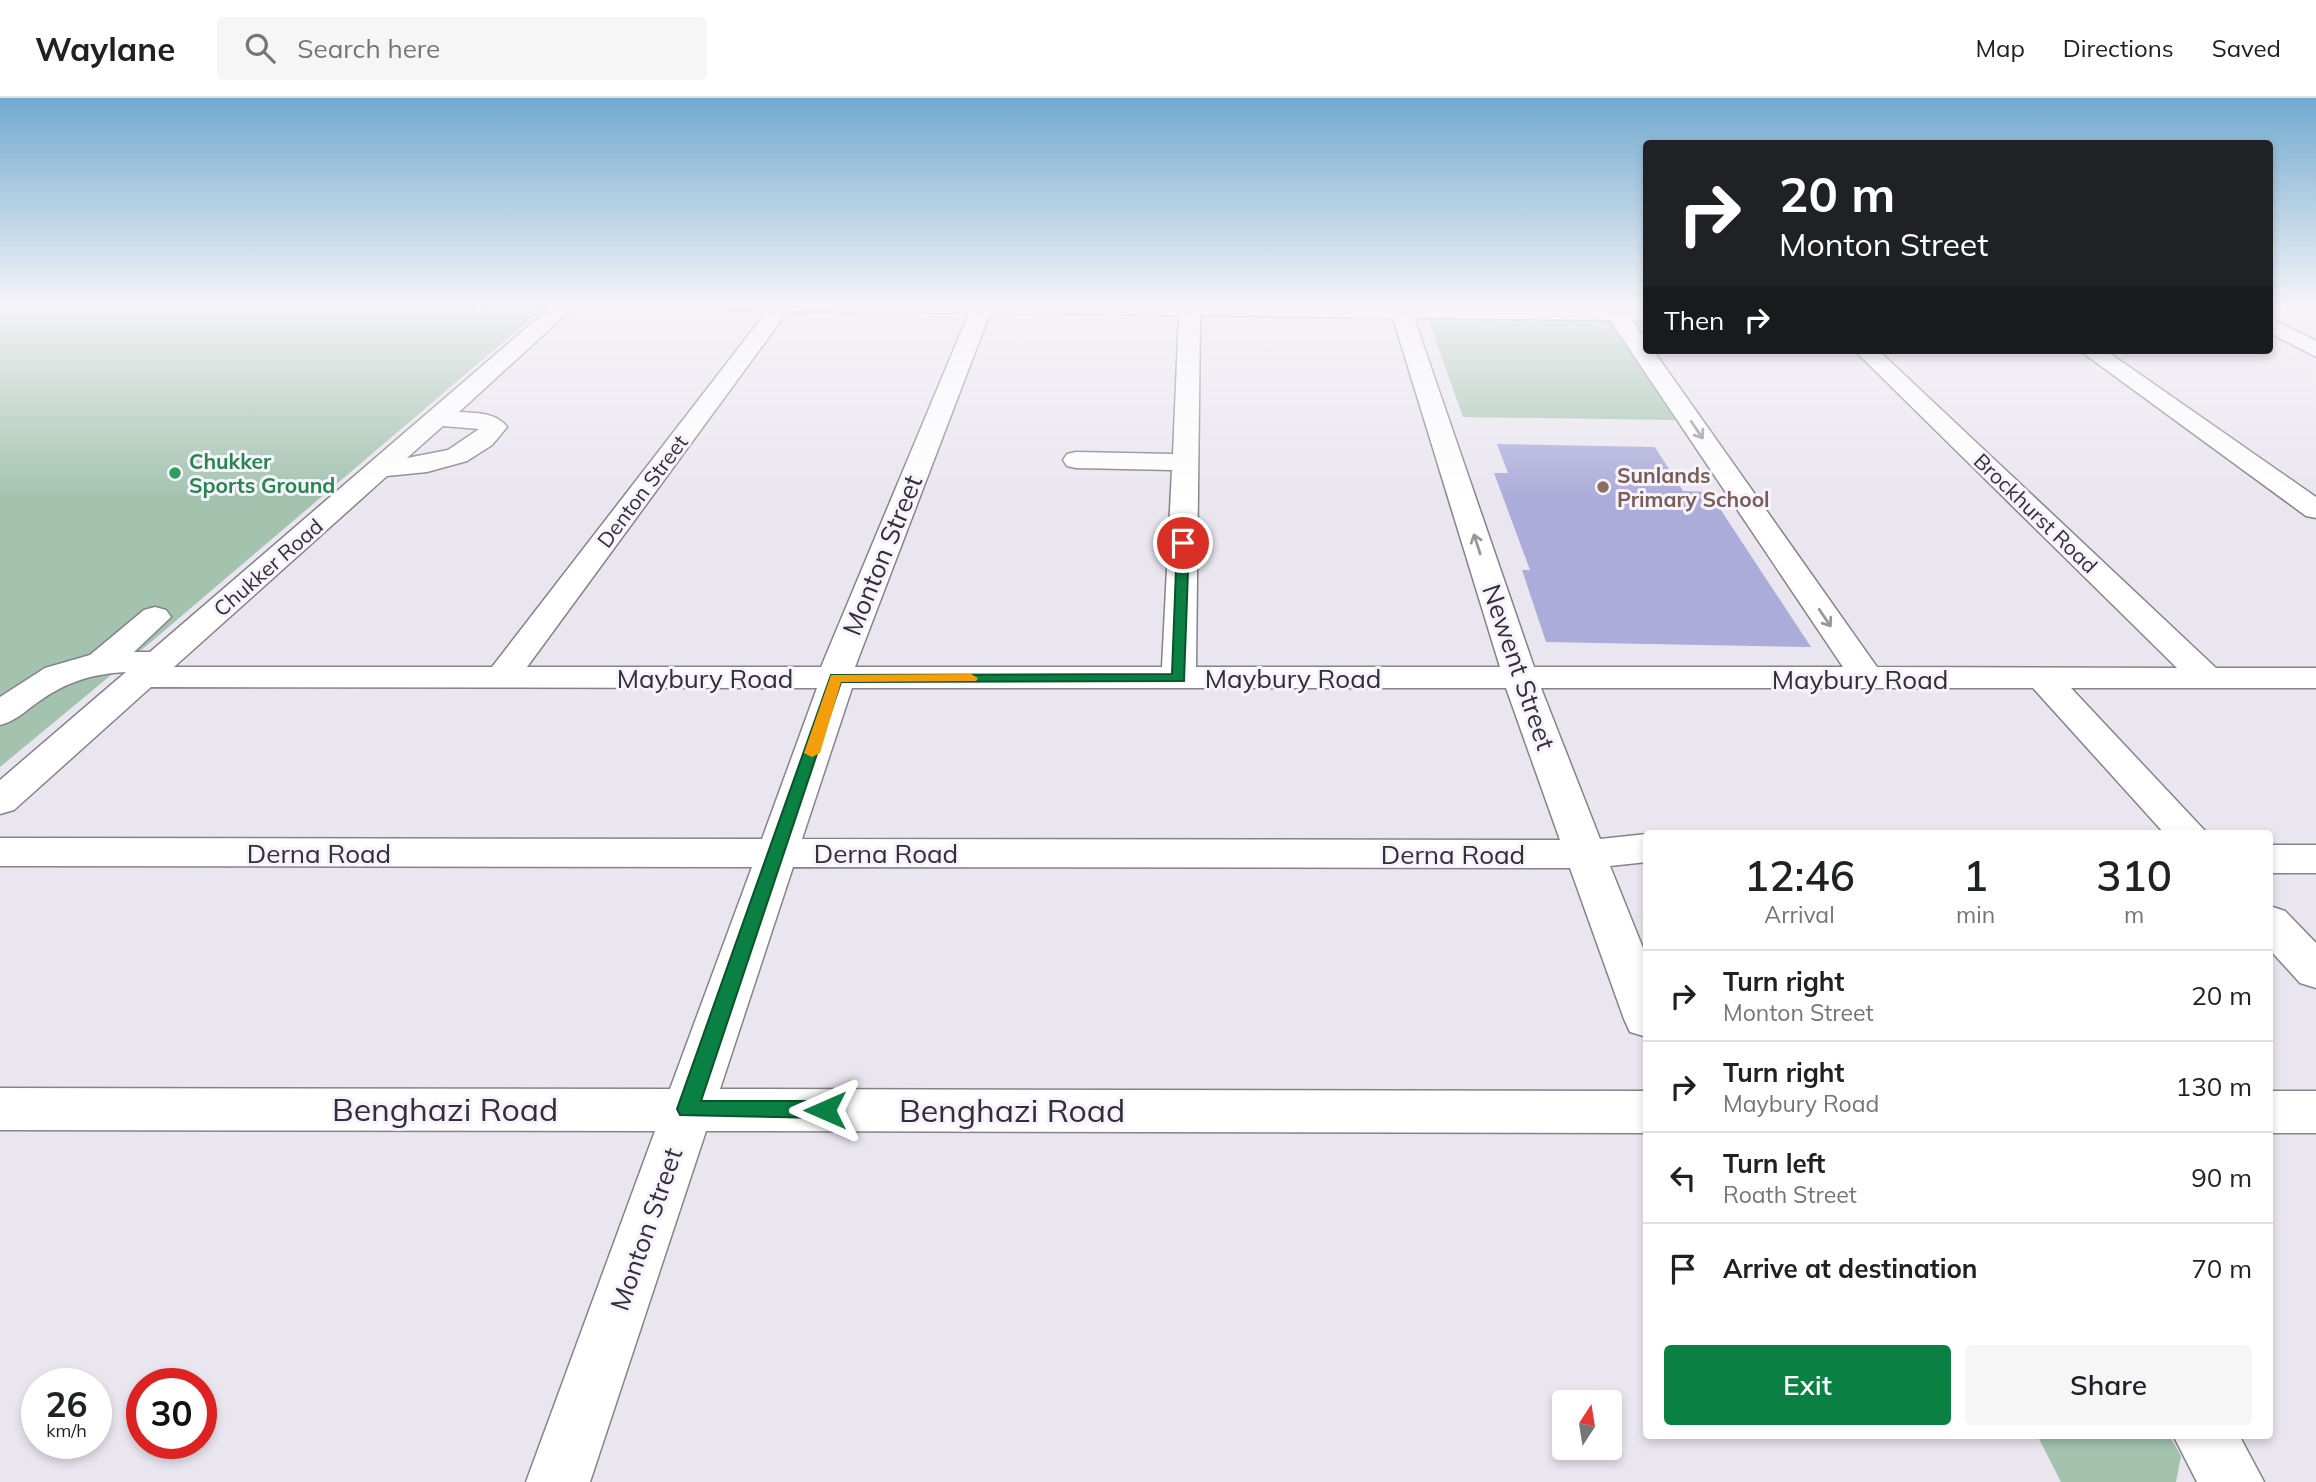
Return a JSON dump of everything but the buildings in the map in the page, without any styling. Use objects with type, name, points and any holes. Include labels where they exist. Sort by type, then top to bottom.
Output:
[{"type":"street","name":"Chukker Road","points":[[0,801],[494,369]]},
{"type":"street","name":"Denton Street","points":[[502,677],[734,369]]},
{"type":"street","name":"Monton Street","points":[[558,1482],[777,853],[836,678],[838,664],[957,369]]},
{"type":"street","points":[[1179,678],[1189,369]]},
{"type":"street","name":"Newent Street","points":[[1420,369],[1520,678],[1643,1008]]},
{"type":"street","points":[[1654,369],[1867,678]]},
{"type":"street","name":"Brockhurst Road","points":[[1884,369],[2206,677]]},
{"type":"street","points":[[2116,369],[2316,510]]},
{"type":"street","points":[[381,468],[424,465],[450,458],[480,443],[494,427],[483,421],[438,418]]},
{"type":"street","points":[[1076,460],[1186,462]]},
{"type":"street","points":[[0,714],[47,678],[82,665],[103,661],[155,617]]},
{"type":"street","name":"Maybury Road","points":[[103,661],[152,670],[502,677],[2045,680],[2316,678]]},
{"type":"street","points":[[2045,680],[2184,830]]},
{"type":"street","name":"Derna Road","points":[[0,852],[1587,854],[1643,848]]},
{"type":"street","points":[[2273,859],[2316,859]]},
{"type":"street","points":[[2273,925],[2316,971]]},
{"type":"street","name":"Benghazi Road","points":[[0,1109],[1643,1112]]},
{"type":"street","points":[[2273,1112],[2316,1112]]},
{"type":"street","points":[[2206,1439],[2232,1482]]},
{"type":"green space","name":"Chukker Sports Ground","points":[[0,369],[472,369],[151,642],[0,767]]},
{"type":"green space","points":[[1446,369],[1641,369],[1675,420],[1463,417]]},
{"type":"green space","points":[[2039,1439],[2171,1439],[2181,1456],[2176,1482],[2061,1482]]},
{"type":"slow traffic","points":[[812,753],[836,678],[971,678]]},
{"type":"place","name":"Chukker Sports Ground","points":[[175,473]]},
{"type":"place","name":"Sunlands Primary School","points":[[1603,487]]},
{"type":"route","points":[[825,1110],[687,1109],[834,691],[836,678],[1179,678],[1183,543]]}]
